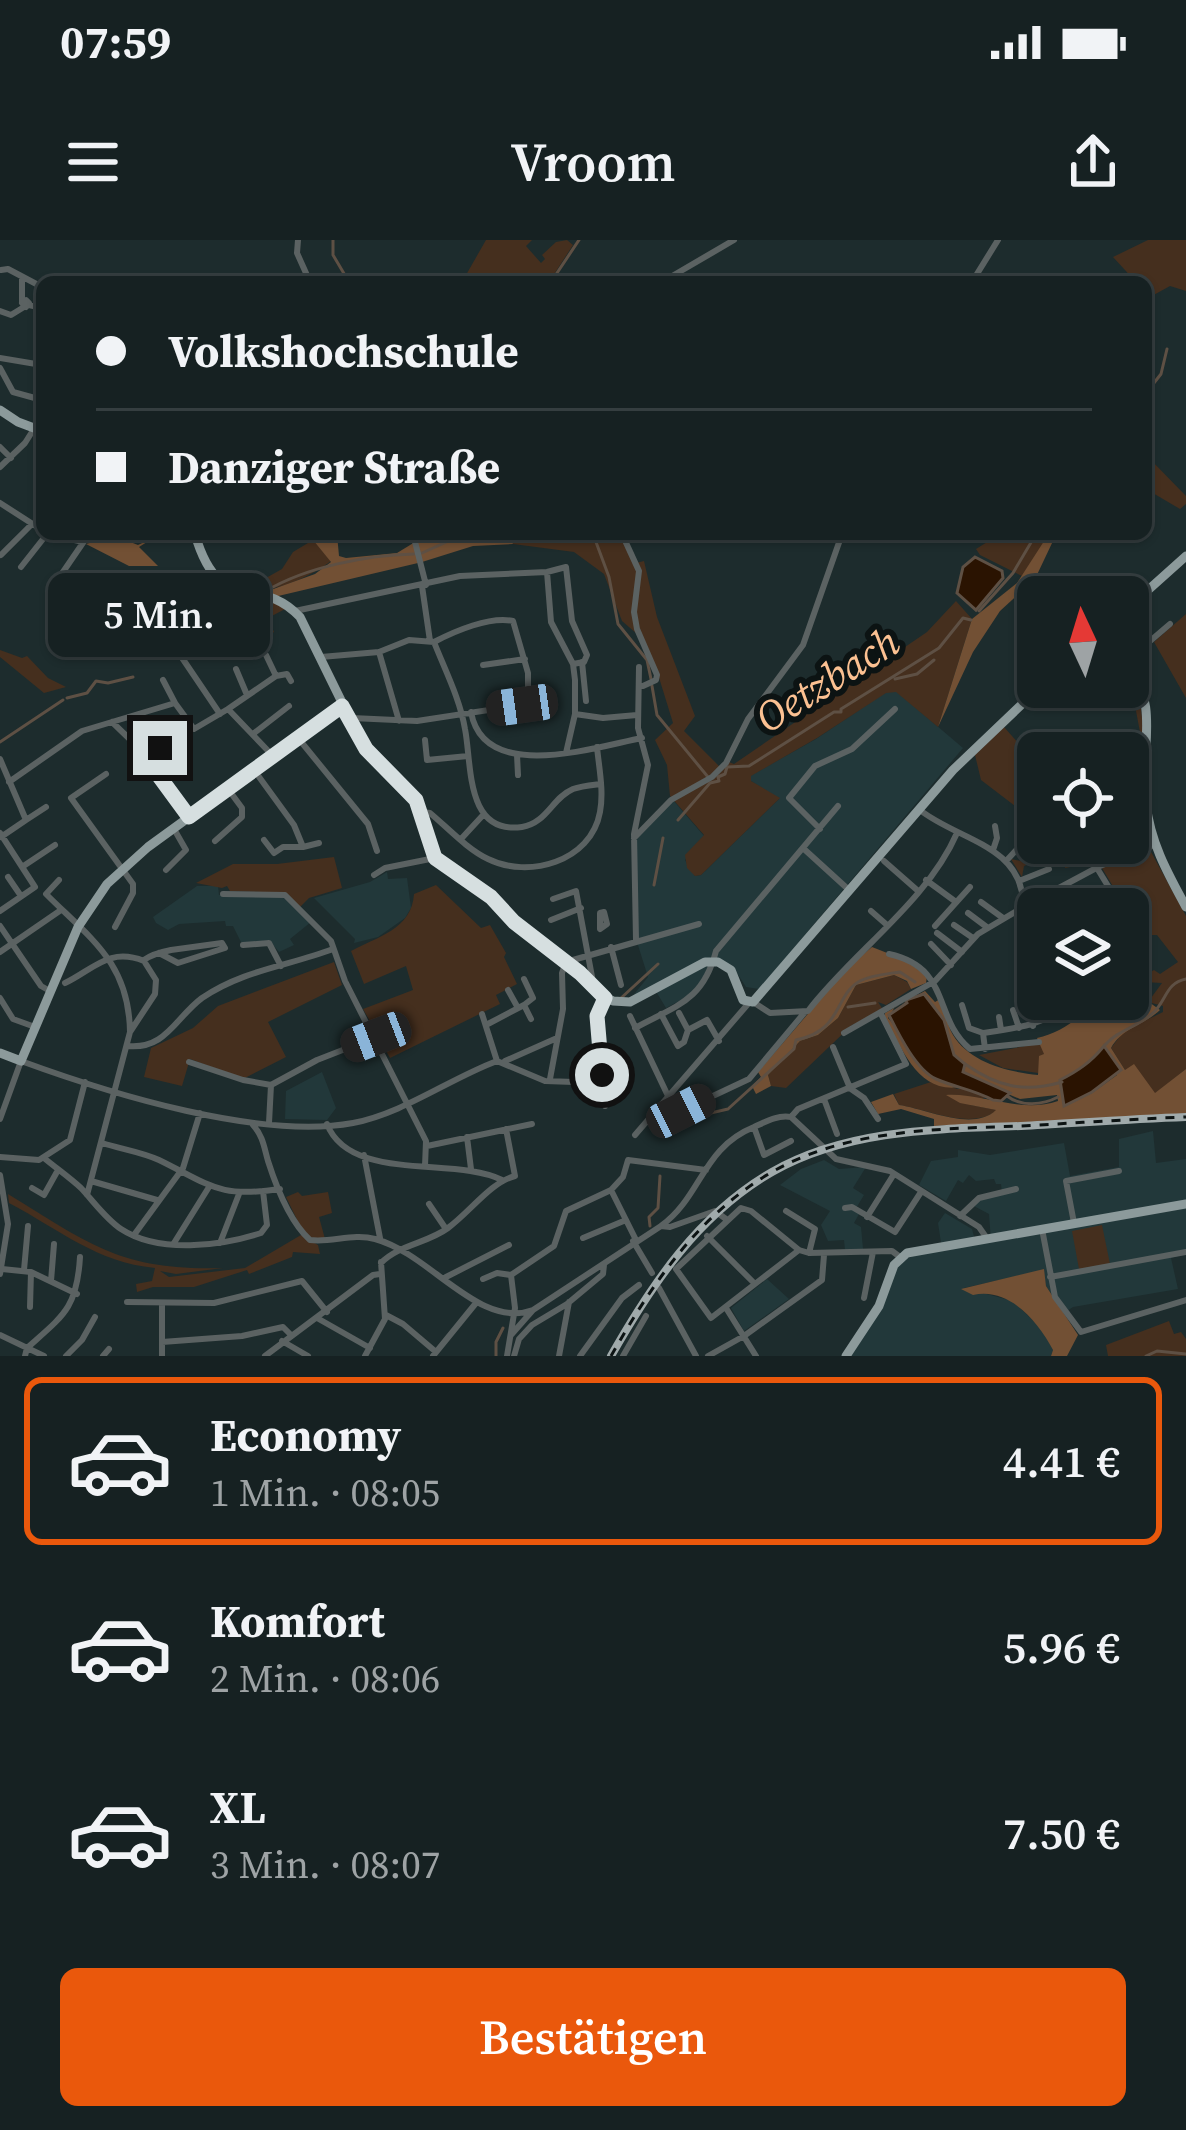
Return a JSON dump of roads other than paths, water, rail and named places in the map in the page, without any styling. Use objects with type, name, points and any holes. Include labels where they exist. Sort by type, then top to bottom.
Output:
[{"type":"main road","points":[[0,410],[36,428]]},
{"type":"main road","points":[[198,540],[210,570],[223,586],[295,611],[366,749],[410,791],[423,812],[435,858],[491,897],[528,934],[609,999],[634,1001],[713,961],[729,968],[747,997],[768,985],[977,745],[1017,708]]},
{"type":"main road","points":[[1149,589],[1186,556]]},
{"type":"main road","points":[[0,1052],[21,1061],[78,927],[124,868],[342,706]]},
{"type":"main road","points":[[1147,708],[1144,791],[1155,845],[1186,907]]},
{"type":"main road","points":[[846,1356],[879,1306],[900,1257],[983,1238],[1183,1205]]},
{"type":"street","points":[[298,240],[297,253],[307,276]]},
{"type":"street","points":[[672,276],[734,240]]},
{"type":"street","points":[[976,276],[998,240]]},
{"type":"street","points":[[0,272],[8,268],[36,284]]},
{"type":"street","points":[[22,277],[25,304]]},
{"type":"street","points":[[25,304],[36,307]]},
{"type":"street","points":[[0,311],[11,315],[25,304]]},
{"type":"street","points":[[36,364],[0,361],[13,392],[36,398]]},
{"type":"street","points":[[0,467],[36,431]]},
{"type":"street","points":[[0,447],[10,458]]},
{"type":"street","points":[[1,506],[36,526]]},
{"type":"street","points":[[1,556],[33,524]]},
{"type":"street","points":[[21,567],[41,540]]},
{"type":"street","points":[[52,588],[82,542],[74,540]]},
{"type":"street","points":[[414,540],[432,642],[466,713],[471,788],[484,814],[504,826],[526,826],[547,815],[572,790],[600,784]]},
{"type":"street","points":[[625,540],[639,572],[637,629],[658,675],[640,686]]},
{"type":"street","points":[[634,838],[671,800],[721,770],[748,718],[802,645],[840,540]]},
{"type":"street","points":[[295,611],[460,577],[566,567],[572,620],[587,655],[578,663],[575,714],[566,753]]},
{"type":"street","points":[[547,572],[551,622],[578,663],[586,700]]},
{"type":"street","points":[[153,655],[216,611]]},
{"type":"street","points":[[321,657],[379,652],[410,640],[432,642],[507,618],[516,627],[525,658],[528,704],[399,721],[348,718]]},
{"type":"street","points":[[1149,642],[1170,624]]},
{"type":"street","points":[[172,643],[224,711],[273,756]]},
{"type":"street","points":[[379,652],[399,721]]},
{"type":"street","points":[[266,655],[276,676]]},
{"type":"street","points":[[483,665],[525,658]]},
{"type":"street","points":[[636,940],[634,838],[648,771],[638,715],[639,667]]},
{"type":"street","points":[[236,669],[248,695]]},
{"type":"street","points":[[164,680],[194,729],[276,676],[286,674],[291,681]]},
{"type":"street","points":[[9,782],[78,733],[175,704]]},
{"type":"street","points":[[253,734],[289,706]]},
{"type":"street","points":[[820,829],[789,798],[815,766],[853,748],[895,709]]},
{"type":"street","points":[[575,714],[638,715]]},
{"type":"street","points":[[112,722],[142,753],[189,817]]},
{"type":"street","points":[[470,728],[518,754],[566,753],[642,738]]},
{"type":"street","points":[[298,738],[368,824],[376,851]]},
{"type":"street","points":[[425,740],[427,760],[468,756]]},
{"type":"street","points":[[423,812],[480,855],[508,866],[529,868],[554,862],[581,845],[595,828],[601,806],[597,747]]},
{"type":"street","points":[[142,753],[160,748]]},
{"type":"street","points":[[518,754],[518,776]]},
{"type":"street","points":[[0,759],[26,820]]},
{"type":"street","points":[[254,770],[294,825],[303,848]]},
{"type":"street","points":[[106,774],[71,798],[124,868],[134,889],[115,927]]},
{"type":"street","points":[[215,841],[242,817],[242,808],[228,789]]},
{"type":"street","points":[[0,911],[35,887],[1,835],[46,806]]},
{"type":"street","points":[[635,1028],[699,992],[716,951],[838,806]]},
{"type":"street","points":[[920,810],[1007,860],[1021,888]]},
{"type":"street","points":[[461,838],[484,814]]},
{"type":"street","points":[[993,850],[998,835],[994,826]]},
{"type":"street","points":[[166,870],[186,850],[174,829]]},
{"type":"street","points":[[630,1016],[668,1100],[680,1111],[749,1079],[836,974],[860,956],[926,880],[957,833]]},
{"type":"street","points":[[264,840],[274,853],[320,843]]},
{"type":"street","points":[[22,867],[55,845]]},
{"type":"street","points":[[1059,888],[1155,845]]},
{"type":"street","points":[[1007,860],[1017,849]]},
{"type":"street","points":[[803,850],[849,890]]},
{"type":"street","points":[[374,874],[435,858]]},
{"type":"street","points":[[884,861],[917,890]]},
{"type":"street","points":[[1097,868],[1109,888]]},
{"type":"street","points":[[1019,881],[1049,869]]},
{"type":"street","points":[[8,878],[21,896]]},
{"type":"street","points":[[59,880],[46,894],[109,956],[128,992],[130,1032],[87,1195]]},
{"type":"street","points":[[926,880],[956,902]]},
{"type":"street","points":[[962,952],[936,929],[970,887]]},
{"type":"street","points":[[553,899],[576,891],[593,982]]},
{"type":"street","points":[[223,894],[285,895],[321,929],[427,1145],[425,1166]]},
{"type":"street","points":[[982,902],[1003,918]]},
{"type":"street","points":[[551,920],[581,908]]},
{"type":"street","points":[[0,952],[61,910]]},
{"type":"street","points":[[844,1033],[935,981],[973,938],[1017,910]]},
{"type":"street","points":[[871,911],[887,925]]},
{"type":"street","points":[[968,913],[988,928]]},
{"type":"street","points":[[550,1079],[566,962],[699,924]]},
{"type":"street","points":[[955,925],[973,938]]},
{"type":"street","points":[[0,926],[41,986],[50,991]]},
{"type":"street","points":[[586,932],[600,929]]},
{"type":"street","points":[[143,961],[159,953],[222,943],[224,948],[178,963],[159,953]]},
{"type":"street","points":[[243,945],[269,943],[281,966]]},
{"type":"street","points":[[931,944],[951,965]]},
{"type":"street","points":[[611,947],[621,986]]},
{"type":"street","points":[[127,1046],[146,1046],[167,1035],[208,994],[256,969],[334,949]]},
{"type":"street","points":[[65,983],[109,956],[123,954],[143,961],[155,974],[156,989],[130,1032]]},
{"type":"street","points":[[889,954],[911,961],[935,981],[956,1036],[972,1050],[1039,1042]]},
{"type":"street","points":[[486,1025],[533,998],[524,979]]},
{"type":"street","points":[[508,990],[531,1019]]},
{"type":"street","points":[[635,1135],[719,1041],[747,997],[768,1013],[805,1012]]},
{"type":"street","points":[[0,998],[13,1019],[35,1028]]},
{"type":"street","points":[[605,1106],[597,1016],[609,999]]},
{"type":"street","points":[[962,1005],[970,1029],[983,1033],[1044,1020]]},
{"type":"street","points":[[1013,1010],[1019,1028]]},
{"type":"street","points":[[679,1013],[688,1030]]},
{"type":"street","points":[[482,1014],[501,1061],[536,1078],[603,1083]]},
{"type":"street","points":[[661,1014],[678,1046],[688,1030],[707,1020],[719,1041]]},
{"type":"street","points":[[791,1118],[799,1109],[906,1064],[881,1014]]},
{"type":"street","points":[[999,1017],[1001,1030]]},
{"type":"street","points":[[1031,1020],[1033,1026]]},
{"type":"street","points":[[983,1033],[985,1049]]},
{"type":"street","points":[[189,1062],[271,1085],[317,1060],[376,1037]]},
{"type":"street","points":[[0,1119],[21,1061],[116,1091],[253,1125],[327,1124],[362,1120],[557,1038]]},
{"type":"street","points":[[832,1047],[848,1089],[864,1098],[878,1119]]},
{"type":"street","points":[[0,1157],[44,1158],[74,1136],[85,1082]]},
{"type":"street","points":[[269,1123],[271,1085]]},
{"type":"street","points":[[824,1099],[837,1134]]},
{"type":"street","points":[[134,1236],[180,1172],[200,1113]]},
{"type":"street","points":[[253,1125],[262,1136],[300,1230],[314,1241],[376,1239],[446,1277],[476,1303],[497,1313],[532,1310],[661,1226],[681,1207],[724,1142],[778,1117],[791,1118],[836,1159],[894,1173],[974,1224],[983,1238]]},
{"type":"street","points":[[327,1124],[342,1143],[389,1165],[471,1170],[502,1180],[515,1177],[506,1129]]},
{"type":"street","points":[[427,1145],[532,1124]]},
{"type":"street","points":[[754,1127],[764,1155],[791,1141]]},
{"type":"street","points":[[467,1137],[471,1170]]},
{"type":"street","points":[[102,1143],[152,1157],[209,1187],[238,1194],[280,1189]]},
{"type":"street","points":[[317,1318],[368,1352],[386,1314],[364,1155]]},
{"type":"street","points":[[44,1158],[134,1236],[174,1243],[220,1243],[258,1234],[278,1223]]},
{"type":"street","points":[[483,1279],[497,1273],[514,1274],[554,1246],[566,1210],[611,1190],[623,1177],[628,1160],[706,1170]]},
{"type":"street","points":[[32,1188],[44,1195],[58,1169]]},
{"type":"street","points":[[1074,1223],[1066,1181],[1119,1171]]},
{"type":"street","points":[[868,1216],[894,1173]]},
{"type":"street","points":[[0,1175],[8,1237],[1,1272],[28,1271],[77,1294]]},
{"type":"street","points":[[382,1260],[446,1229],[502,1180]]},
{"type":"street","points":[[91,1181],[159,1200]]},
{"type":"street","points":[[174,1243],[209,1187]]},
{"type":"street","points":[[611,1190],[652,1273]]},
{"type":"street","points":[[960,1216],[985,1195],[1016,1190]]},
{"type":"street","points":[[263,1191],[266,1228]]},
{"type":"street","points":[[845,1208],[896,1232],[921,1192]]},
{"type":"street","points":[[220,1243],[238,1194]]},
{"type":"street","points":[[429,1204],[446,1229]]},
{"type":"street","points":[[786,1211],[814,1228],[804,1251],[709,1317],[676,1269],[738,1209],[748,1209],[804,1251],[824,1255],[892,1251],[900,1257]]},
{"type":"street","points":[[661,1226],[716,1211],[726,1220]]},
{"type":"street","points":[[583,1238],[626,1220]]},
{"type":"street","points":[[28,1226],[30,1307]]},
{"type":"street","points":[[1042,1228],[1055,1297],[1082,1332],[1186,1300]]},
{"type":"street","points":[[1018,1232],[1042,1244]]},
{"type":"street","points":[[707,1236],[755,1284]]},
{"type":"street","points":[[52,1281],[54,1244]]},
{"type":"street","points":[[446,1277],[509,1245]]},
{"type":"street","points":[[864,1298],[874,1252]]},
{"type":"street","points":[[1050,1277],[1186,1252]]},
{"type":"street","points":[[708,1356],[822,1280],[824,1255]]},
{"type":"street","points":[[26,1352],[70,1309],[77,1294],[80,1257]]},
{"type":"street","points":[[510,1356],[532,1324],[604,1274],[604,1264]]},
{"type":"street","points":[[265,1356],[380,1274]]},
{"type":"street","points":[[510,1356],[514,1274]]},
{"type":"street","points":[[127,1302],[162,1305],[238,1299],[302,1281],[326,1312]]},
{"type":"street","points":[[580,1356],[622,1298],[639,1286]]},
{"type":"street","points":[[658,1288],[696,1356]]},
{"type":"street","points":[[514,1299],[527,1307],[556,1296]]},
{"type":"street","points":[[497,1313],[514,1299]]},
{"type":"street","points":[[560,1356],[571,1301]]},
{"type":"street","points":[[386,1314],[434,1354],[476,1303]]},
{"type":"street","points":[[162,1305],[162,1356]]},
{"type":"street","points":[[726,1307],[756,1356]]},
{"type":"street","points":[[511,1335],[532,1310]]},
{"type":"street","points":[[497,1313],[511,1335]]},
{"type":"street","points":[[623,1356],[646,1316]]},
{"type":"street","points":[[66,1356],[95,1317]]},
{"type":"street","points":[[162,1342],[280,1328],[291,1336]]},
{"type":"street","points":[[0,1335],[26,1352],[44,1356]]},
{"type":"street","points":[[282,1341],[308,1356]]},
{"type":"waterway","points":[[333,240],[333,255],[345,276]]},
{"type":"waterway","points":[[555,276],[579,240]]},
{"type":"waterway","name":"Oetzbach","points":[[1152,385],[1161,374],[1167,349]]},
{"type":"waterway","points":[[422,553],[451,540]]},
{"type":"waterway","points":[[595,540],[609,577],[618,624],[647,660],[651,679]]},
{"type":"waterway","name":"Oetzbach","points":[[979,611],[1013,573],[1032,540]]},
{"type":"waterway","points":[[266,591],[337,564],[414,554]]},
{"type":"waterway","points":[[226,614],[255,598]]},
{"type":"waterway","name":"Oetzbach","points":[[710,783],[719,781],[727,767],[749,766],[841,712],[939,648],[963,618],[971,620]]},
{"type":"waterway","points":[[183,646],[204,631]]},
{"type":"waterway","points":[[895,679],[917,674],[934,660]]},
{"type":"waterway","points":[[67,698],[87,693],[96,681],[133,677]]},
{"type":"waterway","points":[[652,686],[657,715],[708,777]]},
{"type":"waterway","points":[[0,742],[63,700]]},
{"type":"waterway","points":[[678,820],[710,783]]},
{"type":"waterway","points":[[654,885],[663,838]]},
{"type":"waterway","points":[[620,999],[658,964]]},
{"type":"waterway","points":[[666,1134],[663,1124],[728,1109],[794,1049],[796,1040],[822,1029],[860,981],[900,972],[915,982]]},
{"type":"waterway","points":[[1105,1045],[1148,1017],[1171,988],[1186,979]]},
{"type":"waterway","points":[[848,1007],[875,1003]]},
{"type":"waterway","points":[[965,1064],[1012,1086],[1062,1082]]},
{"type":"waterway","points":[[1007,1096],[1032,1104],[1058,1097]]},
{"type":"waterway","points":[[650,1226],[649,1217],[658,1208],[660,1176]]},
{"type":"waterway","points":[[496,1356],[503,1328]]},
{"type":"waterway","points":[[1146,1356],[1157,1351],[1186,1354]]},
{"type":"railway","points":[[611,1356],[660,1277],[699,1230],[746,1189],[801,1158],[894,1134],[1186,1117]]}]
